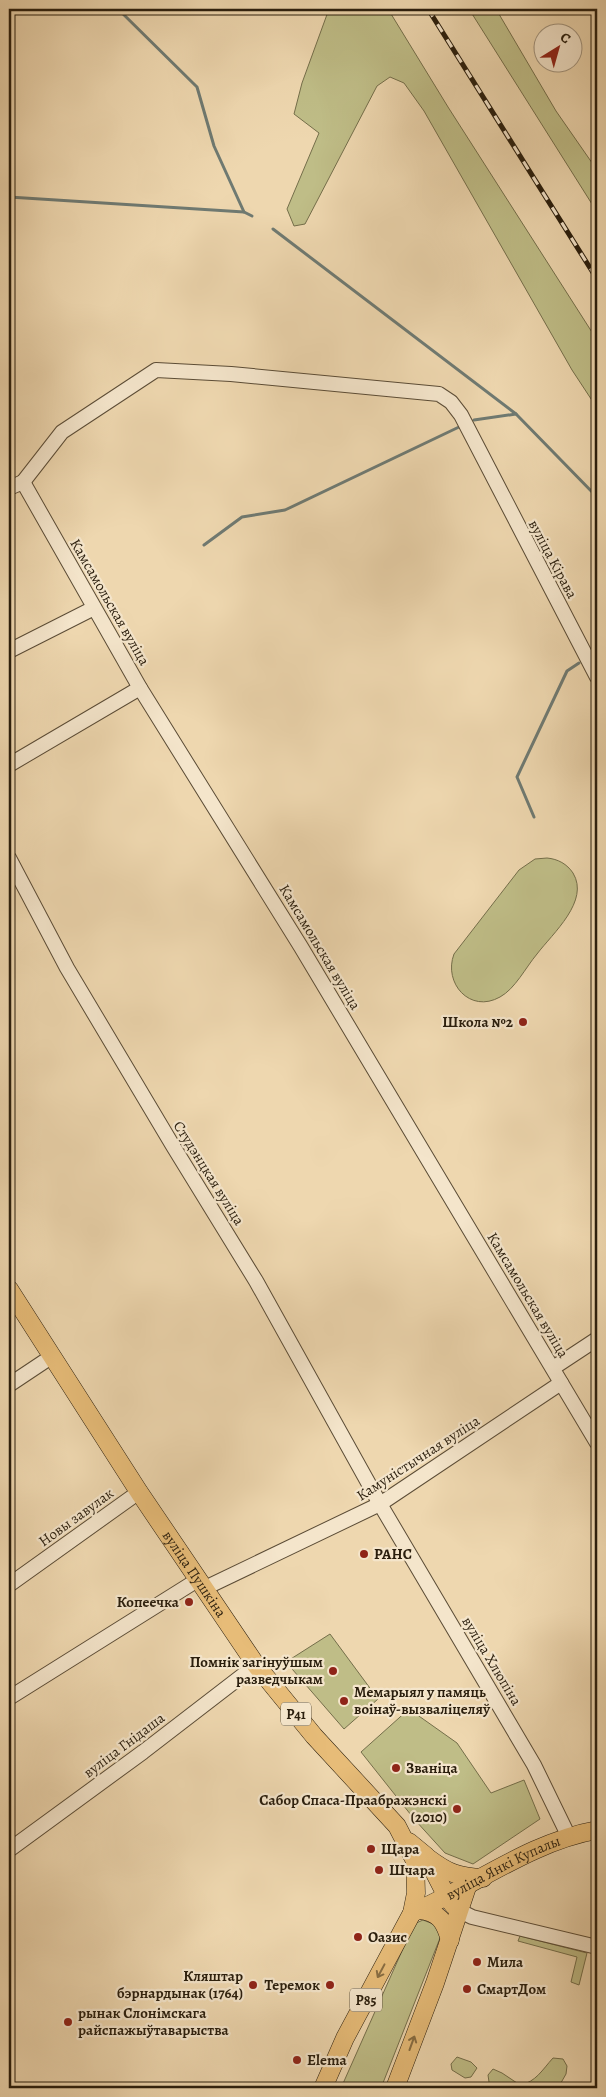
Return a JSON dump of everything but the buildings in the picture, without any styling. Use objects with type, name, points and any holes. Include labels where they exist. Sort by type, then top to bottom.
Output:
[{"type":"main road","name":"вуліца Пушкіна","points":[[9,1289],[50,1357],[256,1664],[314,1736],[384,1810],[420,1859],[416,1911]]},
{"type":"main road","name":"вуліца Янкі Купалы","points":[[416,1911],[452,1904],[467,1887],[535,1849],[596,1830]]},
{"type":"main road","points":[[420,1859],[456,1876],[483,1878]]},
{"type":"main road","name":"Р41","points":[[420,1859],[426,1881],[452,1904]]},
{"type":"main road","points":[[395,2088],[450,1940],[452,1904]]},
{"type":"main road","points":[[416,1911],[429,1911],[441,1919],[446,1925],[450,1940]]},
{"type":"main road","name":"Р85","points":[[323,2088],[345,2038],[416,1911]]},
{"type":"street","name":"вуліца Кірава","points":[[22,482],[62,432],[113,396],[156,370],[231,374],[440,394],[451,402],[461,415],[597,677]]},
{"type":"street","points":[[9,488],[22,482]]},
{"type":"street","name":"Камсамольская вуліца","points":[[22,482],[140,688],[301,947],[597,1443]]},
{"type":"street","points":[[9,651],[94,608]]},
{"type":"street","points":[[9,765],[140,688]]},
{"type":"street","name":"Студэнцкая вуліца","points":[[9,858],[67,968],[256,1281],[380,1504]]},
{"type":"street","points":[[553,1368],[597,1339]]},
{"type":"street","points":[[9,1385],[50,1357]]},
{"type":"street","name":"Камуністычная вуліца","points":[[9,1698],[202,1584],[380,1504],[561,1383]]},
{"type":"street","name":"Новы завулак","points":[[9,1585],[139,1492]]},
{"type":"street","name":"вуліца Хлюпіна","points":[[380,1504],[530,1757],[569,1837]]},
{"type":"street","name":"вуліца Гнідаша","points":[[9,1850],[143,1752],[256,1664]]},
{"type":"street","points":[[452,1904],[472,1917],[597,1947]]},
{"type":"shaded area","points":[[329,9],[388,9],[448,107],[597,340],[597,408],[572,370],[424,111],[404,83],[390,77],[377,86],[305,224],[294,226],[287,209],[319,133],[294,114],[302,83]]},
{"type":"shaded area","points":[[469,9],[496,9],[556,111],[597,170],[597,212]]},
{"type":"shaded area","points":[[547,858],[558,861],[568,867],[573,873],[577,884],[577,895],[567,916],[515,983],[505,993],[489,1001],[479,1002],[469,999],[456,985],[452,975],[454,954],[519,870],[535,859]]},
{"type":"shaded area","points":[[330,1634],[378,1699],[344,1729],[286,1662]]},
{"type":"shaded area","points":[[409,1709],[457,1743],[491,1793],[524,1780],[540,1819],[473,1864],[445,1853],[415,1820],[361,1752]]},
{"type":"shaded area","points":[[423,1920],[436,1925],[442,1933],[381,2088],[341,2088],[414,1924]]},
{"type":"shaded area","points":[[520,1936],[587,1953],[579,1985],[571,1982],[577,1957],[518,1941]]},
{"type":"shaded area","points":[[457,2057],[471,2062],[477,2068],[471,2077],[465,2078],[452,2070],[451,2064]]},
{"type":"shaded area","points":[[553,2058],[563,2059],[567,2066],[566,2074],[558,2088],[494,2088],[489,2082],[488,2075],[493,2069],[520,2085],[526,2083],[538,2075]]},
{"type":"waterway","points":[[118,9],[197,87],[214,146],[244,212]]},
{"type":"waterway","points":[[9,197],[244,212],[252,216]]},
{"type":"waterway","points":[[273,229],[516,414],[597,497]]},
{"type":"waterway","points":[[474,420],[516,414]]},
{"type":"waterway","points":[[204,545],[242,517],[285,510],[459,427]]},
{"type":"waterway","points":[[534,817],[517,777],[567,671],[579,663]]},
{"type":"railway","points":[[428,9],[597,279]]},
{"type":"place","name":"Школа №2","points":[[523,1022]]},
{"type":"place","name":"РАНС","points":[[364,1554]]},
{"type":"place","name":"Копеечка","points":[[189,1602]]},
{"type":"place","name":"Помнік загінуўшым разведчыкам","points":[[333,1671]]},
{"type":"place","name":"Мемарыял у памяць воінаў-вызваліцеляў","points":[[344,1701]]},
{"type":"place","name":"Званіца","points":[[396,1768]]},
{"type":"place","name":"Сабор Спаса-Праабражэнскі (2010)","points":[[457,1809]]},
{"type":"place","name":"Щара","points":[[371,1849]]},
{"type":"place","name":"Шчара","points":[[379,1870]]},
{"type":"place","name":"Оазис","points":[[358,1937]]},
{"type":"place","name":"Мила","points":[[477,1962]]},
{"type":"place","name":"Кляштар бэрнардынак (1764)","points":[[253,1985]]},
{"type":"place","name":"Теремок","points":[[330,1985]]},
{"type":"place","name":"СмартДом","points":[[467,1989]]},
{"type":"place","name":"рынак Слонімскага райспажыўтаварыства","points":[[68,2022]]},
{"type":"place","name":"Elema","points":[[297,2060]]}]
